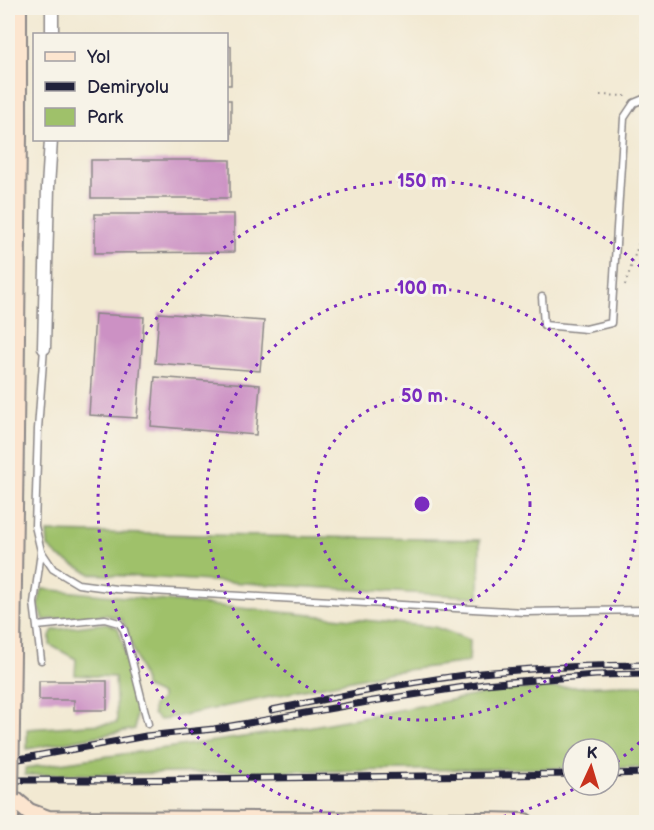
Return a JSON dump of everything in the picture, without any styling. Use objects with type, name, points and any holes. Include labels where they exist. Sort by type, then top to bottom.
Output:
[{"type":"main road","points":[[10,822],[18,8]]},
{"type":"main road","points":[[10,795],[29,812],[48,819],[525,822]]},
{"type":"street","points":[[52,8],[52,33]]},
{"type":"street","points":[[44,348],[51,141]]},
{"type":"lane","points":[[542,297],[543,325],[585,329],[611,323],[624,118],[634,103],[646,98]]},
{"type":"lane","points":[[44,348],[38,429],[35,526],[41,551],[53,569],[78,584],[116,589],[525,612],[646,610]]},
{"type":"lane","points":[[41,551],[34,603],[41,660]]},
{"type":"lane","points":[[37,626],[105,619],[119,623],[124,630],[148,724]]},
{"type":"path","points":[[600,95],[635,97]]},
{"type":"path","points":[[623,290],[646,222]]},
{"type":"green space","points":[[8,8],[10,50],[8,177]]},
{"type":"green space","points":[[47,532],[480,540],[479,597],[91,574],[59,557],[48,547]]},
{"type":"green space","points":[[42,589],[435,627],[470,640],[469,662],[390,672],[160,720],[153,714],[153,706],[161,700],[161,695],[146,688],[121,619],[106,615],[44,620],[38,605]]},
{"type":"green space","points":[[107,623],[118,628],[123,643],[136,709],[135,729],[27,749],[27,729],[117,723],[115,677],[75,675],[76,659],[50,645],[53,630]]},
{"type":"green space","points":[[646,685],[646,767],[621,768],[621,737],[561,737],[561,768],[25,775],[25,768],[292,730],[504,690]]},
{"type":"building","points":[[174,8],[192,8],[191,11],[174,10]]},
{"type":"building","points":[[204,8],[223,8],[222,14],[204,12]]},
{"type":"building","points":[[228,46],[231,46],[231,85],[228,85]]},
{"type":"building","points":[[228,100],[231,100],[231,139],[228,139]]},
{"type":"building","points":[[91,160],[230,160],[230,198],[91,198]]},
{"type":"building","points":[[95,214],[234,214],[234,252],[95,253]]},
{"type":"building","points":[[159,313],[264,321],[260,371],[155,363]]},
{"type":"building","points":[[95,314],[144,317],[137,418],[89,415]]},
{"type":"building","points":[[155,377],[260,385],[256,435],[151,426]]},
{"type":"building","points":[[39,681],[107,681],[107,710],[74,710],[74,700],[39,700]]},
{"type":"railway","points":[[272,710],[455,676],[564,667],[646,665]]},
{"type":"railway","points":[[8,761],[146,736],[214,729],[484,684],[596,675],[646,674]]},
{"type":"railway","points":[[621,774],[646,773]]},
{"type":"railway","points":[[8,780],[561,774]]}]
